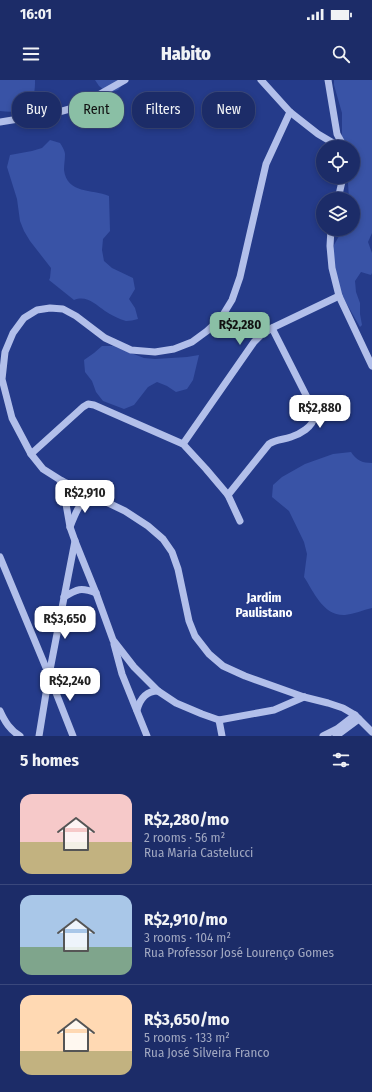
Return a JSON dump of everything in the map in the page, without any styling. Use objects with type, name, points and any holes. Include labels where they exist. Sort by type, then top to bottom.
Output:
[{"type":"street","points":[[0,122],[55,113],[76,107],[126,80]]},
{"type":"street","points":[[261,80],[290,112],[328,140]]},
{"type":"street","points":[[328,80],[337,134],[340,140]]},
{"type":"street","points":[[290,112],[266,164],[240,278],[232,300],[221,318],[207,331],[192,342],[174,349],[155,352],[131,350],[105,338],[76,316],[63,309],[50,308],[37,310],[24,318],[13,333],[5,352],[2,378],[12,418],[31,454],[43,469],[62,481],[125,511],[148,526],[163,539],[172,552],[178,569],[189,621],[195,636],[209,654],[224,666],[238,672],[304,697],[343,708],[357,717],[372,732]]},
{"type":"street","points":[[331,236],[332,268],[339,296],[372,366]]},
{"type":"street","points":[[183,444],[254,342],[261,335],[272,328],[339,296]]},
{"type":"street","points":[[228,495],[269,444],[275,440],[291,437],[306,429],[312,423],[314,416],[312,407],[272,328]]},
{"type":"street","points":[[31,454],[83,406],[88,404],[94,405],[183,444],[228,495],[240,521]]},
{"type":"street","points":[[62,481],[70,527],[113,640],[122,674],[147,736]]},
{"type":"street","points":[[70,527],[79,505],[89,494]]},
{"type":"street","points":[[39,736],[49,675],[75,541]]},
{"type":"street","points":[[0,557],[73,736]]},
{"type":"street","points":[[64,597],[81,589],[96,593]]},
{"type":"street","points":[[113,640],[134,667],[158,691],[176,703],[219,720],[274,710],[304,697]]},
{"type":"street","points":[[122,674],[129,667],[134,667]]},
{"type":"street","points":[[137,710],[143,697],[152,691],[158,691]]},
{"type":"street","points":[[0,711],[5,722],[12,731],[20,736]]},
{"type":"street","points":[[323,736],[337,730],[357,717]]},
{"type":"street","points":[[336,736],[357,717]]},
{"type":"street","points":[[219,720],[222,736]]},
{"type":"shaded area","points":[[0,80],[35,80],[34,92],[12,92],[12,112],[0,111]]},
{"type":"shaded area","points":[[95,80],[127,80],[118,90],[111,92],[107,92],[99,86]]},
{"type":"shaded area","points":[[334,80],[372,80],[372,233],[368,242],[372,253],[372,273],[371,275],[361,272],[355,281],[356,292],[360,303],[362,325],[360,327],[336,285],[331,259],[334,245],[339,236],[360,236],[360,192],[349,192],[348,184],[360,184],[360,140],[342,140],[342,113]]},
{"type":"shaded area","points":[[50,140],[60,143],[64,150],[64,170],[66,178],[70,183],[81,189],[109,196],[110,231],[103,239],[102,250],[104,261],[112,268],[133,278],[135,289],[129,299],[135,308],[138,319],[126,321],[110,314],[87,299],[74,300],[49,280],[51,268],[24,231],[20,221],[17,199],[7,167],[10,155],[42,148]]},
{"type":"shaded area","points":[[102,346],[113,346],[144,358],[155,359],[199,355],[193,380],[187,389],[176,392],[157,382],[148,387],[134,405],[124,409],[103,401],[96,392],[92,381],[85,372],[84,360]]},
{"type":"shaded area","points":[[351,452],[360,460],[372,463],[372,608],[345,615],[331,612],[325,607],[320,602],[304,577],[307,554],[304,542],[289,511],[272,497],[273,485],[282,477],[305,464],[333,454]]},
{"type":"district","name":"Jardim Paulistano","points":[[264,604]]}]
